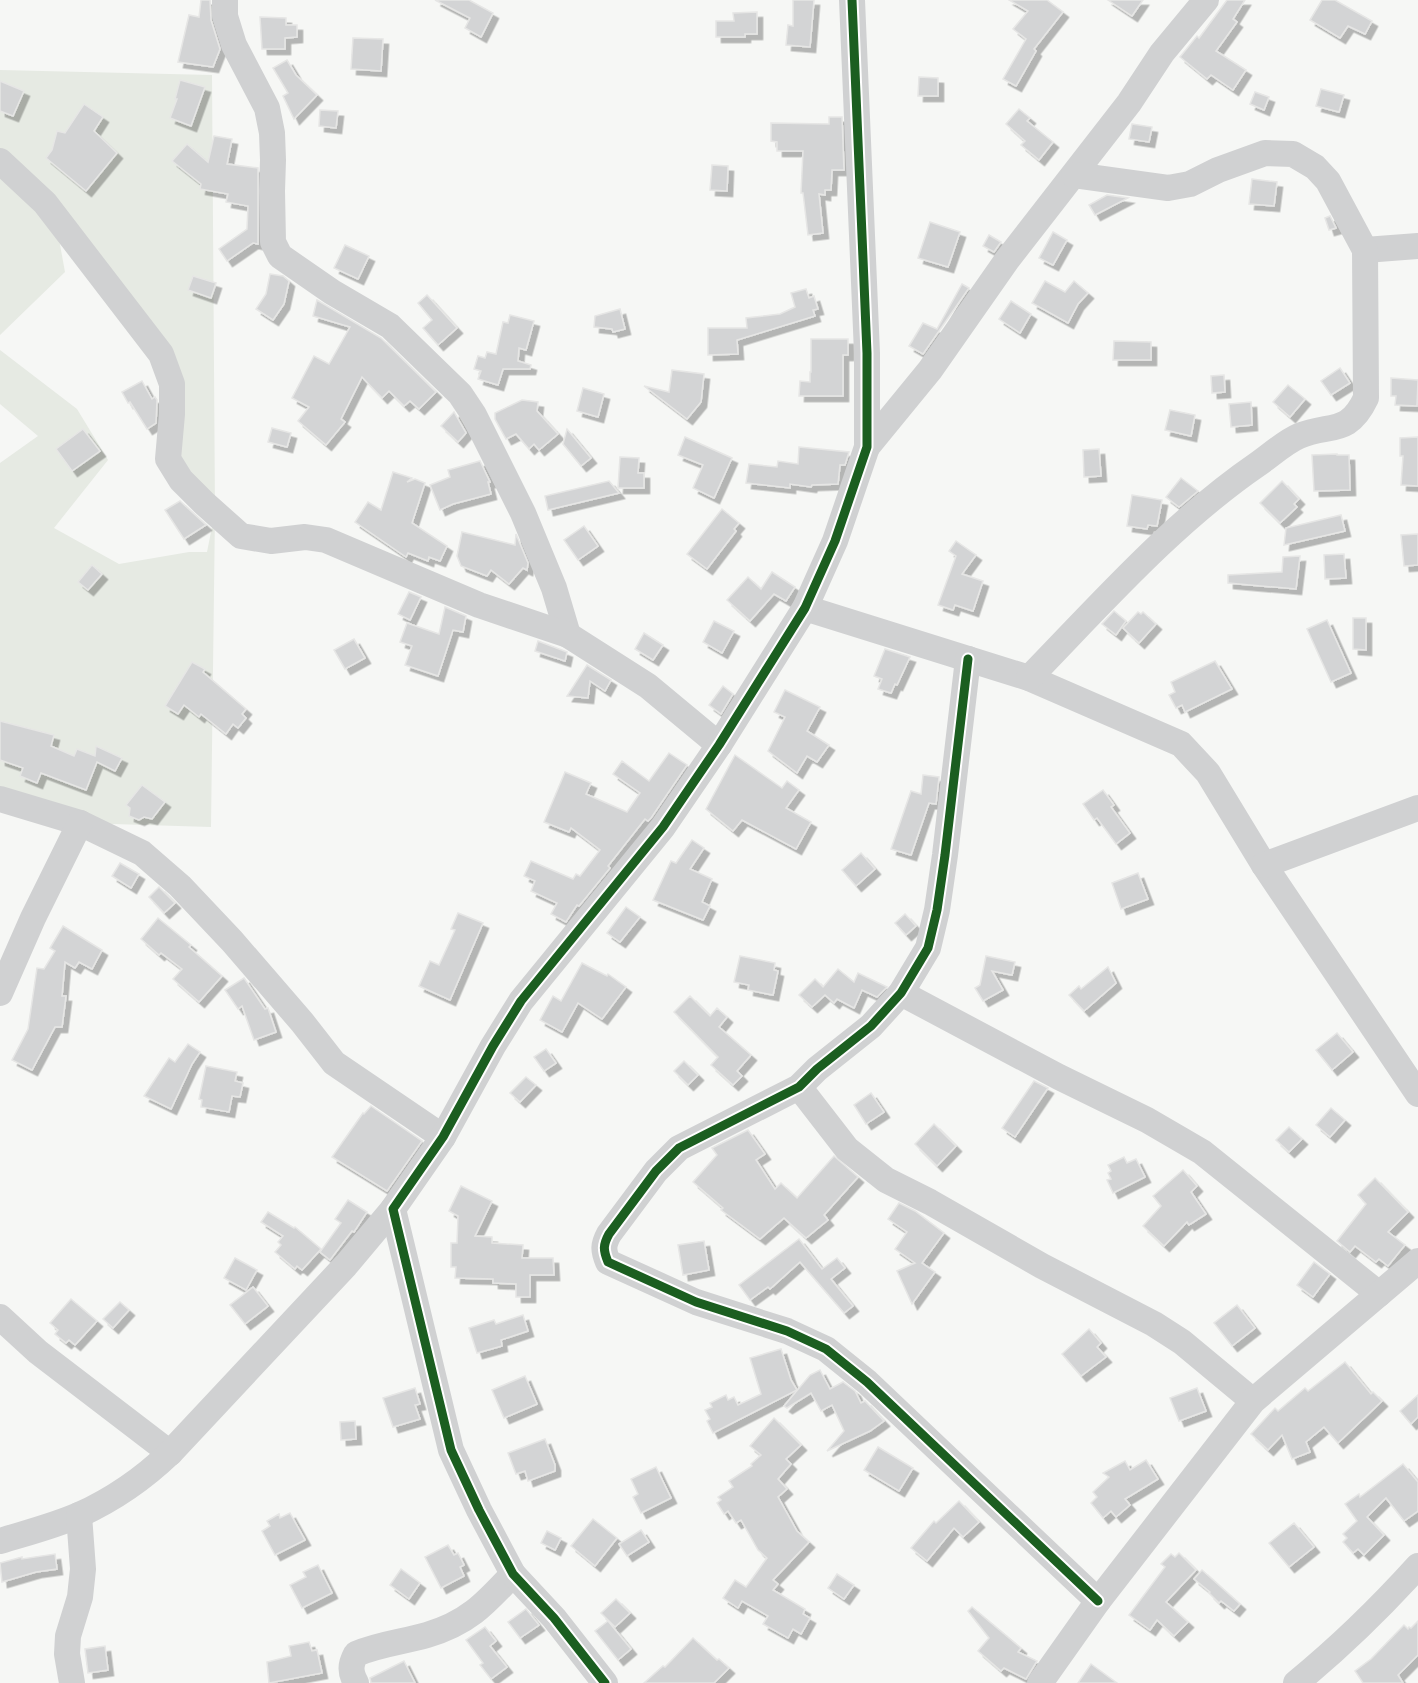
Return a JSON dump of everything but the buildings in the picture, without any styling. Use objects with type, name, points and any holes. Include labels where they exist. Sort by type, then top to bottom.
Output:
[{"type":"street","points":[[225,0],[225,16],[234,45],[267,108],[272,133],[273,242],[280,256],[332,292],[390,326],[460,394],[474,415],[523,513],[554,588],[568,635]]},
{"type":"street","points":[[0,1541],[79,1515],[154,1469],[346,1265],[393,1209],[443,1137],[493,1046],[522,1001],[663,827],[719,745],[804,608],[835,541],[867,447],[867,352],[852,0]]},
{"type":"street","points":[[867,447],[930,370],[1007,260],[1129,103],[1162,53],[1206,0]]},
{"type":"street","points":[[1029,678],[1164,540],[1239,477],[1298,436],[1345,425],[1359,414],[1366,398],[1365,250],[1328,181],[1315,167],[1293,154],[1265,153],[1218,170],[1190,184],[1168,188],[1074,175]]},
{"type":"street","points":[[0,161],[45,203],[161,354],[172,384],[168,459],[181,480],[241,536],[271,541],[305,537],[326,540],[479,605],[568,635],[648,686],[719,745]]},
{"type":"street","points":[[1365,250],[1418,246]]},
{"type":"street","points":[[804,608],[1029,678],[1181,744],[1208,773],[1264,865],[1418,1094]]},
{"type":"street","points":[[968,660],[937,910],[928,948],[902,993],[871,1026],[799,1087],[679,1148],[656,1171],[609,1234],[604,1244],[604,1253],[608,1262],[696,1302],[787,1331],[826,1349],[867,1382],[1098,1601]]},
{"type":"street","points":[[0,799],[80,823],[142,853],[180,886],[232,941],[334,1063],[443,1137]]},
{"type":"street","points":[[1264,865],[1418,808]]},
{"type":"street","points":[[0,993],[33,918],[80,823]]},
{"type":"street","points":[[902,993],[1059,1077],[1147,1120],[1202,1152],[1379,1294]]},
{"type":"street","points":[[799,1087],[847,1149],[886,1180],[930,1202],[1042,1266],[1154,1324],[1182,1342],[1253,1401]]},
{"type":"street","points":[[393,1209],[452,1450],[479,1510],[513,1574],[554,1618],[605,1683]]},
{"type":"street","points":[[1040,1683],[1098,1601],[1253,1401],[1418,1261]]},
{"type":"street","points":[[0,1317],[38,1352],[170,1454]]},
{"type":"street","points":[[72,1683],[67,1654],[68,1636],[80,1597],[83,1569],[79,1515]]},
{"type":"street","points":[[1296,1683],[1331,1654],[1392,1595],[1418,1566]]},
{"type":"street","points":[[356,1683],[351,1673],[351,1664],[356,1654],[372,1647],[426,1635],[456,1625],[482,1607],[513,1574]]},
{"type":"shaded area","points":[[0,70],[212,75],[215,512],[181,480],[172,384],[55,217],[65,272],[0,335]]},
{"type":"shaded area","points":[[0,350],[77,409],[108,460],[54,528],[119,564],[189,552],[207,552],[215,512],[211,827],[80,823],[0,799],[0,463],[38,436],[0,404]]},
{"type":"cycle path","points":[[605,1683],[554,1618],[513,1574],[451,1450],[393,1209],[443,1137],[493,1046],[521,1001],[663,827],[719,745],[805,608],[835,541],[867,447],[867,353],[852,0]]},
{"type":"cycle path","points":[[968,659],[937,910],[928,948],[901,993],[871,1026],[817,1069],[799,1087],[679,1148],[656,1171],[609,1234],[605,1251],[608,1262],[696,1302],[787,1331],[826,1349],[867,1382],[1098,1601]]}]
